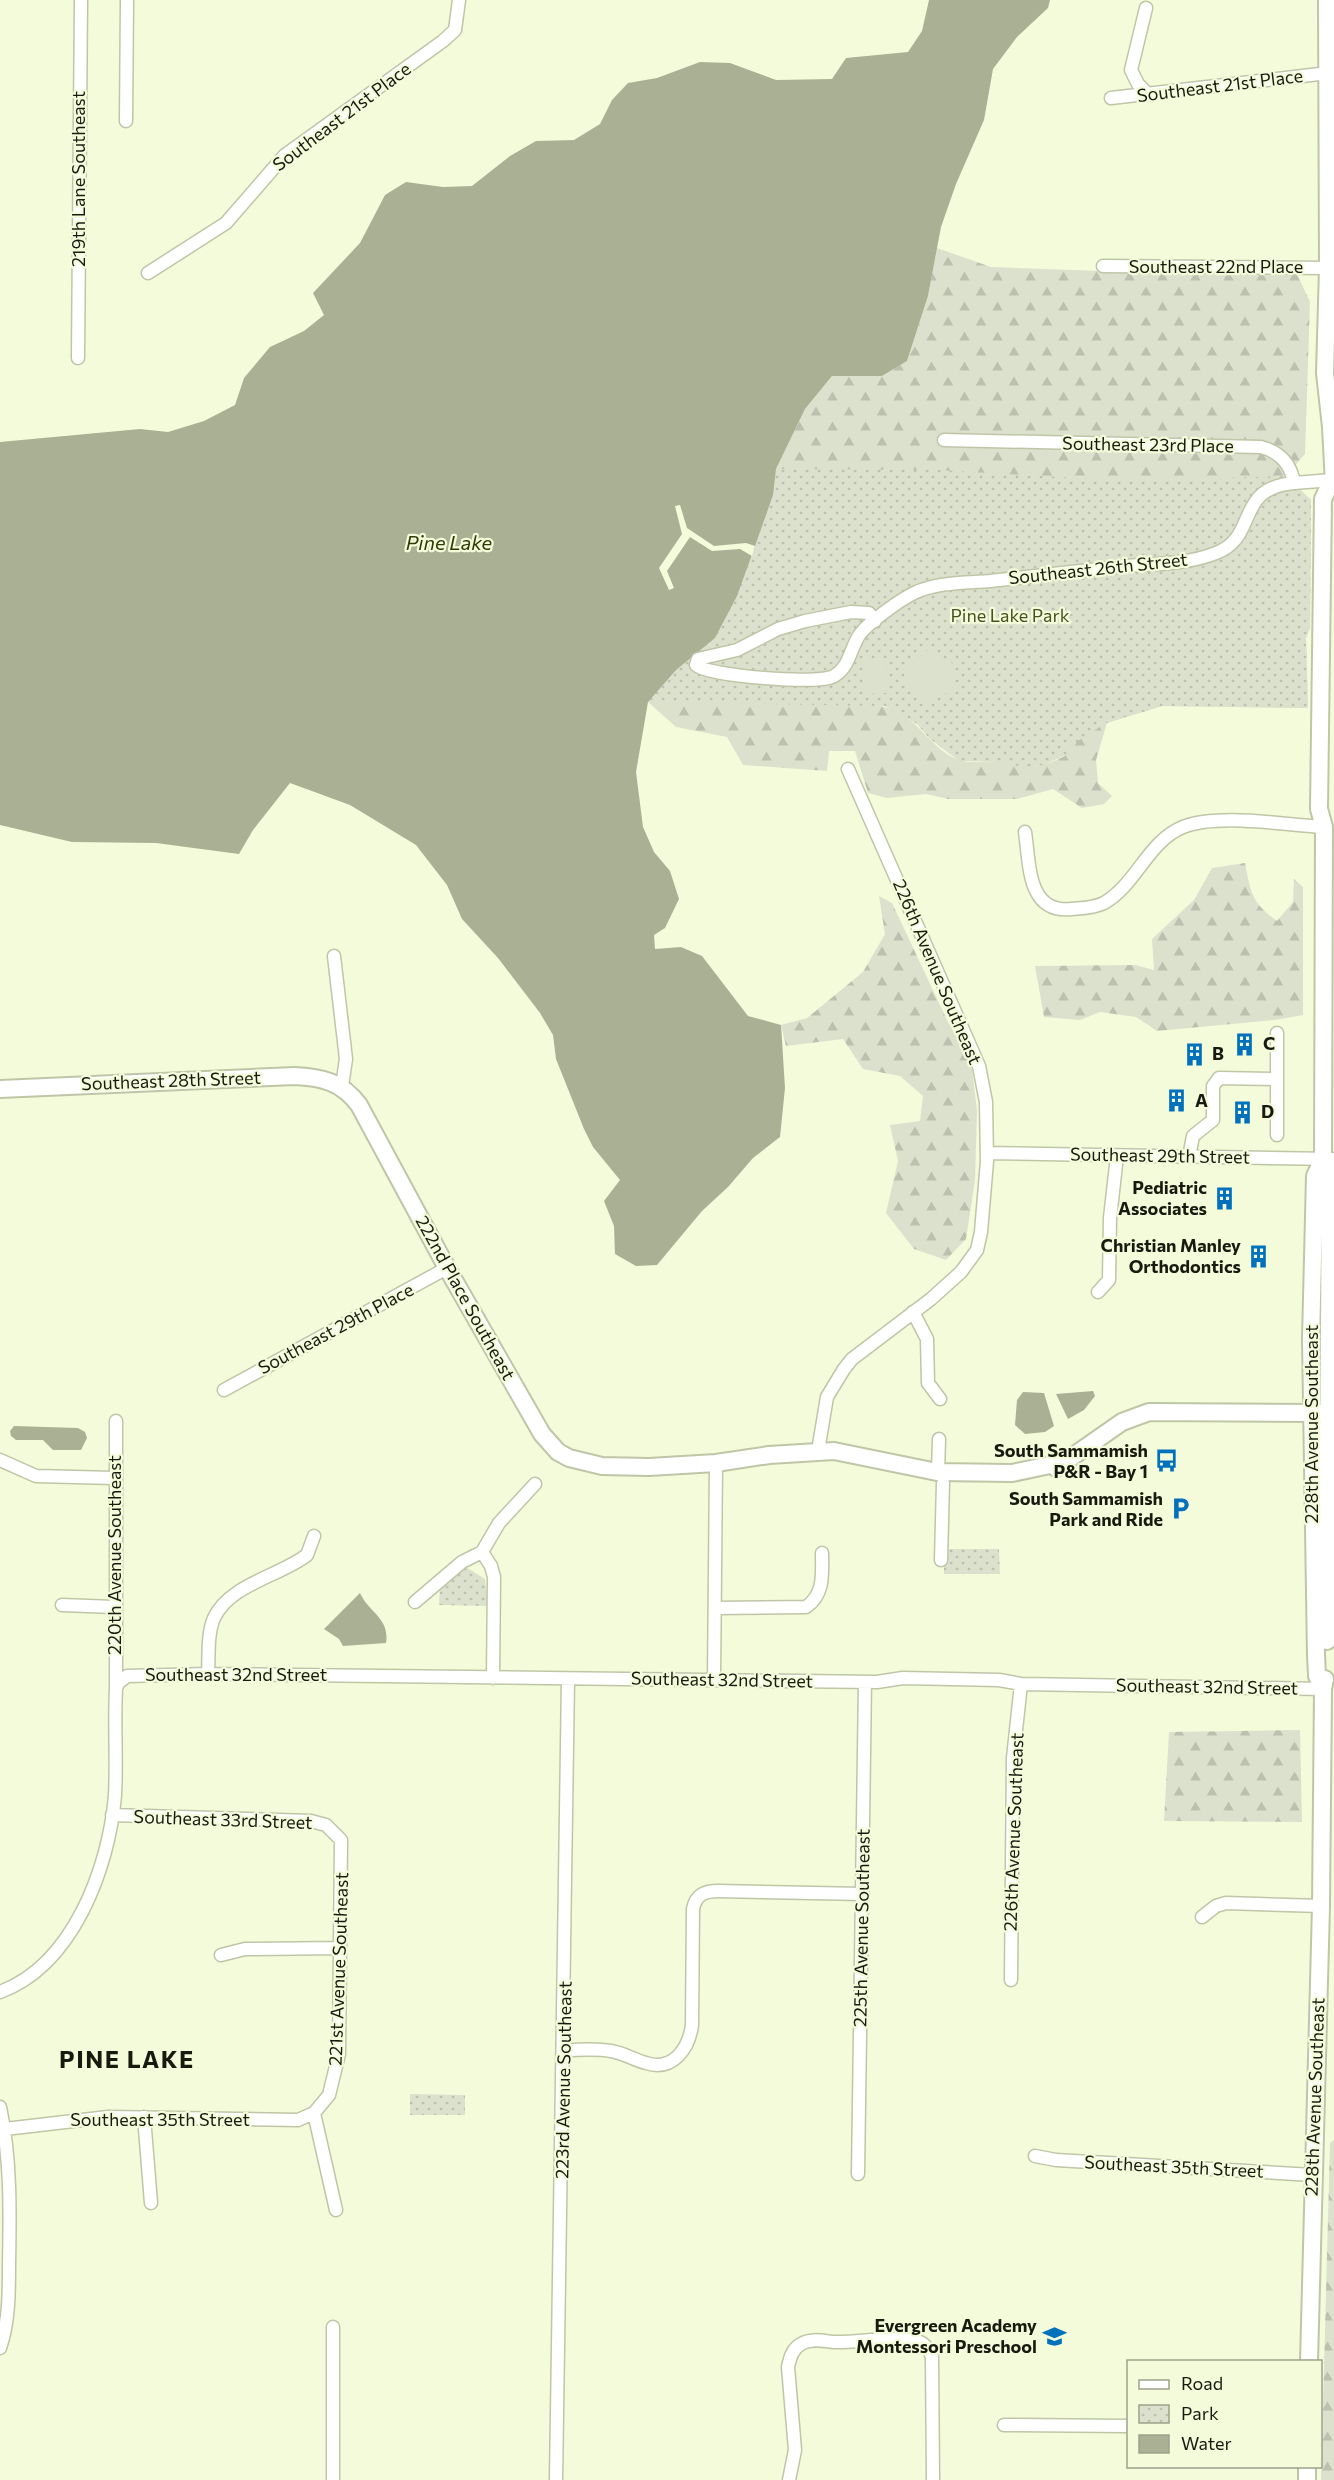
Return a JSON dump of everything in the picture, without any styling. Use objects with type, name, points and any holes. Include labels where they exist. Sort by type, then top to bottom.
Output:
[{"type":"main road","name":"228th Avenue Southeast","points":[[1309,2360],[1321,1906],[1323,1689],[1317,1676],[1316,1655],[1324,1413],[1315,1176],[1328,1159],[1324,827],[1319,808],[1327,709],[1323,499],[1333,481],[1333,419],[1324,373],[1328,268],[1330,29],[1327,0]]},
{"type":"main road","points":[[1328,130],[1334,155]]},
{"type":"main road","points":[[1324,827],[1334,810]]},
{"type":"main road","name":"Southeast 28th Street","points":[[0,1089],[294,1076],[320,1078],[342,1086]]},
{"type":"main road","name":"222nd Place Southeast","points":[[342,1086],[359,1105],[447,1268],[550,1444],[558,1452],[582,1462],[622,1467],[716,1463],[818,1451]]},
{"type":"main road","points":[[818,1451],[833,1459],[898,1477],[941,1477],[1001,1484],[1034,1481],[1048,1474],[1122,1422],[1149,1412],[1324,1413]]},
{"type":"street","name":"219th Lane Southeast","points":[[78,358],[81,0]]},
{"type":"street","points":[[126,121],[127,0]]},
{"type":"street","name":"Southeast 21st Place","points":[[148,273],[226,224],[285,155],[443,41],[454,30],[459,0]]},
{"type":"street","points":[[1146,8],[1131,70],[1138,84],[1148,94]]},
{"type":"street","name":"Southeast 21st Place","points":[[1112,98],[1328,73]]},
{"type":"street","name":"Southeast 22nd Place","points":[[1103,266],[1328,268]]},
{"type":"street","name":"Southeast 23rd Place","points":[[944,440],[1261,447],[1276,453],[1290,465],[1294,483]]},
{"type":"street","points":[[1294,483],[1333,481]]},
{"type":"street","name":"Southeast 26th Street","points":[[875,621],[869,613],[851,612],[805,621],[778,629],[737,650],[698,659],[696,665],[707,670],[759,678],[821,680],[834,676],[846,665],[860,634],[914,593],[930,588],[1214,554],[1237,541],[1251,506],[1263,493],[1274,485],[1294,483]]},
{"type":"street","name":"226th Avenue Southeast","points":[[848,769],[979,1066],[985,1096],[987,1153],[981,1232],[975,1256],[961,1272],[913,1312]]},
{"type":"street","points":[[1025,832],[1035,889],[1040,901],[1047,907],[1066,910],[1103,903],[1121,887],[1164,838],[1194,823],[1216,820],[1324,827]]},
{"type":"street","points":[[334,956],[346,1059],[342,1086]]},
{"type":"street","points":[[1276,1135],[1277,1033]]},
{"type":"street","points":[[1189,1157],[1193,1136],[1213,1120],[1213,1086],[1219,1078],[1276,1078]]},
{"type":"street","name":"Southeast 29th Street","points":[[987,1153],[1328,1159]]},
{"type":"street","points":[[1098,1292],[1108,1280],[1112,1196],[1117,1155]]},
{"type":"street","name":"Southeast 29th Place","points":[[224,1390],[447,1268]]},
{"type":"street","points":[[818,1451],[827,1397],[840,1375],[852,1359],[913,1312],[927,1340],[928,1383],[940,1399]]},
{"type":"street","name":"220th Avenue Southeast","points":[[0,1992],[29,1977],[63,1944],[78,1921],[95,1880],[112,1815],[119,1684],[114,1607],[116,1421]]},
{"type":"street","points":[[939,1439],[941,1560]]},
{"type":"street","points":[[0,1460],[36,1476],[114,1478]]},
{"type":"street","points":[[714,1679],[716,1463]]},
{"type":"street","points":[[415,1602],[462,1562],[482,1552],[499,1523],[535,1484]]},
{"type":"street","points":[[208,1674],[211,1630],[219,1610],[243,1589],[307,1555],[314,1536]]},
{"type":"street","points":[[482,1552],[491,1566],[494,1577],[493,1678]]},
{"type":"street","points":[[715,1608],[806,1607],[818,1596],[822,1553]]},
{"type":"street","points":[[62,1605],[114,1607]]},
{"type":"street","name":"Southeast 32nd Street","points":[[119,1684],[135,1674],[208,1674],[865,1682],[903,1678],[999,1680],[1021,1684],[1323,1689]]},
{"type":"street","name":"223rd Avenue Southeast","points":[[556,2480],[568,1679]]},
{"type":"street","name":"225th Avenue Southeast","points":[[858,2174],[865,1682]]},
{"type":"street","name":"226th Avenue Southeast","points":[[1011,1980],[1011,1816],[1013,1758],[1021,1684]]},
{"type":"street","name":"Southeast 33rd Street","points":[[112,1815],[311,1821],[333,1830]]},
{"type":"street","name":"221st Avenue Southeast","points":[[314,2113],[329,2095],[339,2054],[343,1849],[341,1840],[333,1830]]},
{"type":"street","points":[[564,2050],[609,2050],[654,2065],[675,2059],[689,2044],[693,1909],[694,1900],[703,1893],[719,1891],[863,1894]]},
{"type":"street","points":[[1202,1917],[1216,1906],[1226,1904],[1321,1906]]},
{"type":"street","points":[[221,1955],[245,1949],[340,1948]]},
{"type":"street","points":[[0,2107],[5,2129],[10,2214],[6,2322],[0,2348]]},
{"type":"street","points":[[314,2113],[336,2210]]},
{"type":"street","name":"Southeast 35th Street","points":[[5,2129],[108,2117],[298,2120],[314,2113]]},
{"type":"street","points":[[144,2117],[152,2204]]},
{"type":"street","name":"Southeast 35th Street","points":[[1035,2156],[1056,2160],[1313,2175]]},
{"type":"street","points":[[333,2327],[333,2480]]},
{"type":"street","points":[[789,2480],[795,2450],[788,2367],[797,2346],[808,2341],[861,2343],[915,2340],[928,2348],[934,2372],[933,2480]]},
{"type":"street","points":[[1004,2425],[1127,2426]]},
{"type":"green space","points":[[937,248],[991,267],[1214,275],[1297,274],[1310,302],[1305,454],[1286,476],[1311,500],[1310,628],[1306,638],[1308,708],[1162,706],[1107,723],[1096,760],[1098,783],[1112,796],[1104,804],[1082,808],[1053,789],[1017,799],[948,799],[926,794],[887,798],[868,793],[855,751],[829,751],[827,771],[743,765],[727,737],[676,727],[648,702],[755,546],[776,469],[805,409],[832,376],[882,376],[907,361],[928,296]],"holes":[[[1047,688],[1065,756],[1046,764],[1032,766],[963,761],[942,750],[899,712],[873,705]]]},
{"type":"green space","name":"Pine Lake Park","points":[[776,469],[938,470],[1128,481],[1286,476],[1311,500],[1310,628],[1306,638],[1308,708],[1162,706],[1106,723],[1070,746],[1066,755],[1043,765],[1023,767],[998,762],[959,761],[930,739],[917,724],[885,706],[648,702],[737,596],[773,495]]},
{"type":"green space","points":[[929,648],[934,654],[951,661],[956,676],[952,690],[929,703],[927,707],[905,683],[904,672]]},
{"type":"green space","points":[[886,658],[887,693],[864,694],[863,659]]},
{"type":"green space","points":[[1245,863],[1257,902],[1277,921],[1293,902],[1294,879],[1303,887],[1303,1015],[1275,1020],[1157,1031],[1136,1017],[1100,1012],[1080,1020],[1044,1017],[1035,966],[1135,965],[1154,970],[1152,939],[1194,900],[1212,868]]},
{"type":"green space","points":[[879,896],[892,903],[948,1022],[971,1060],[977,1111],[975,1180],[966,1239],[946,1260],[914,1249],[886,1213],[898,1161],[890,1125],[920,1121],[923,1096],[900,1076],[863,1069],[843,1039],[786,1046],[781,1025],[807,1018],[863,972],[885,934]]},
{"type":"green space","points":[[944,1549],[999,1549],[1000,1574],[944,1574]]},
{"type":"green space","points":[[466,1567],[485,1579],[488,1606],[439,1605],[440,1585]]},
{"type":"green space","points":[[1300,1730],[1302,1822],[1164,1821],[1169,1732]]},
{"type":"green space","points":[[410,2094],[465,2095],[465,2115],[410,2115]]},
{"type":"green space","points":[[1334,2140],[1334,2480],[1321,2480],[1322,2468],[1330,2143]]},
{"type":"water","name":"Pine Lake","points":[[929,0],[1050,0],[1048,8],[1017,37],[993,69],[984,120],[956,184],[941,227],[928,296],[907,361],[882,376],[832,376],[805,409],[776,469],[773,495],[737,596],[715,638],[676,670],[648,702],[636,772],[643,827],[654,852],[670,871],[679,899],[665,928],[654,935],[655,949],[681,947],[702,956],[748,1016],[781,1025],[785,1088],[780,1137],[753,1158],[728,1187],[702,1211],[657,1265],[636,1266],[615,1254],[614,1226],[604,1201],[620,1180],[593,1147],[584,1129],[556,1059],[553,1035],[540,1013],[498,958],[462,919],[447,885],[416,845],[350,805],[290,783],[253,830],[239,854],[156,843],[72,842],[0,825],[0,442],[140,429],[168,432],[204,421],[235,405],[244,378],[270,347],[304,331],[324,315],[313,293],[360,243],[385,195],[406,182],[443,187],[472,186],[510,156],[536,141],[574,140],[600,124],[612,100],[628,83],[657,78],[700,62],[730,63],[776,80],[832,79],[846,58],[908,52],[922,31]]},
{"type":"water","points":[[1093,1391],[1095,1396],[1084,1410],[1068,1419],[1056,1394]]},
{"type":"water","points":[[1023,1392],[1044,1393],[1054,1426],[1045,1432],[1025,1434],[1015,1425],[1017,1400]]},
{"type":"water","points":[[14,1426],[78,1428],[85,1432],[87,1438],[81,1450],[53,1450],[43,1440],[16,1440],[11,1436],[10,1431]]},
{"type":"water","points":[[360,1593],[382,1621],[385,1627],[386,1643],[343,1646],[339,1639],[324,1629]]},
{"type":"pier","points":[[680,505],[687,528],[714,546],[746,543],[755,546],[752,556],[740,549],[712,551],[690,537],[667,571],[674,588],[669,590],[659,568],[682,534],[675,506]]},
{"type":"place","name":"C","points":[[1245,1044]]},
{"type":"place","name":"B","points":[[1194,1054]]},
{"type":"place","name":"A","points":[[1177,1101]]},
{"type":"place","name":"D","points":[[1243,1112]]},
{"type":"place","name":"Pediatric Associates","points":[[1225,1198]]},
{"type":"place","name":"Christian Manley Orthodontics","points":[[1259,1256]]},
{"type":"place","name":"South Sammamish P&R - Bay 1","points":[[1166,1461]]},
{"type":"place","name":"South Sammamish Park and Ride","points":[[1181,1509]]},
{"type":"place","name":"Evergreen Academy Montessori Preschool","points":[[1055,2336]]},
{"type":"district","name":"PINE LAKE","points":[[127,2060]]}]
